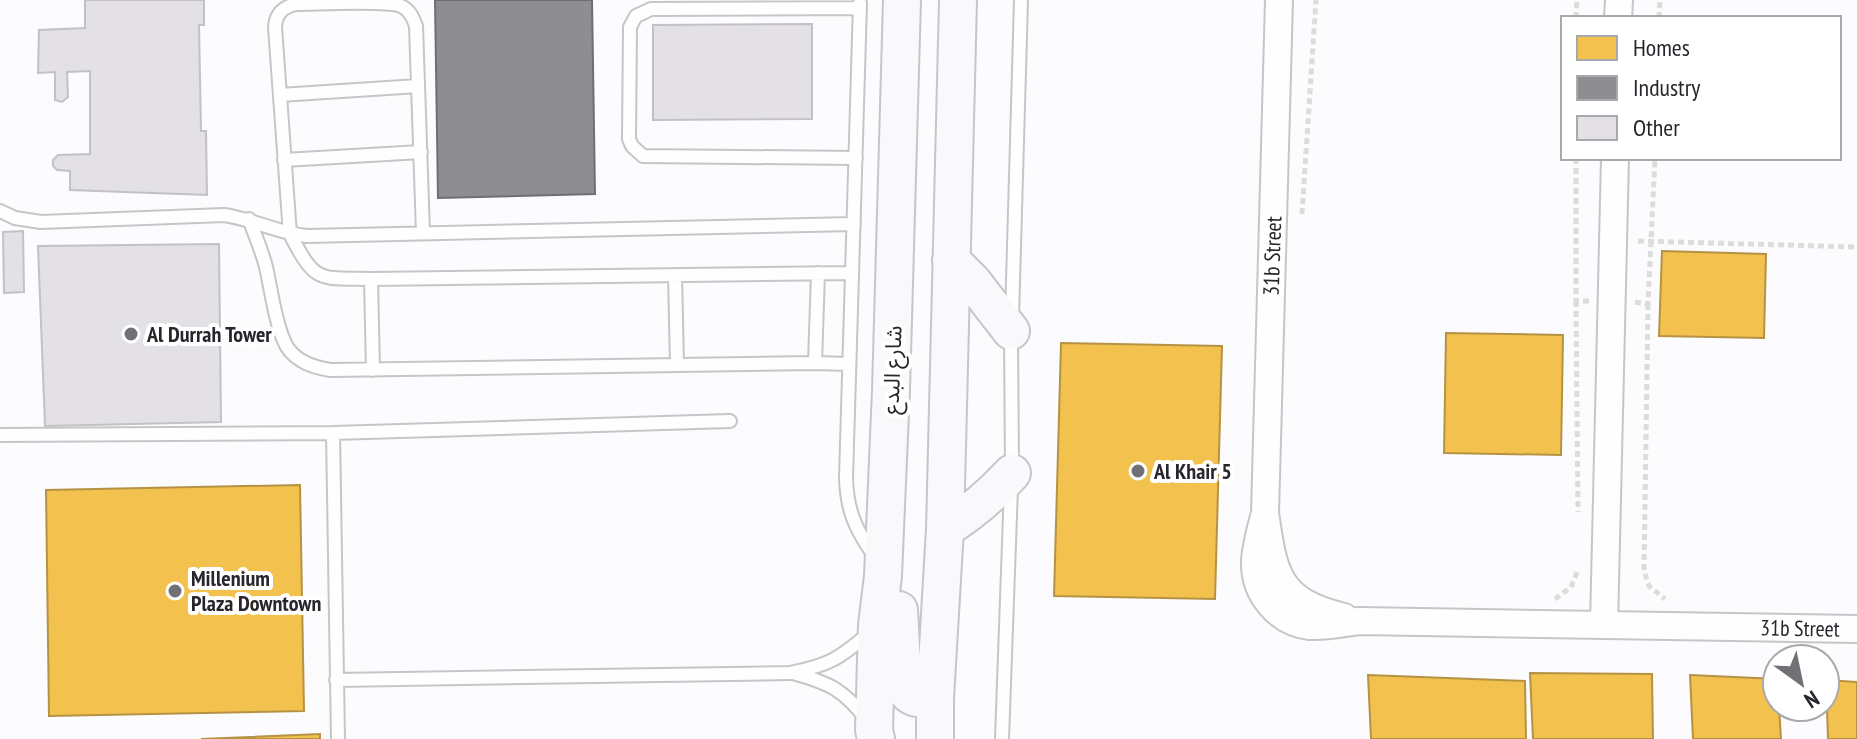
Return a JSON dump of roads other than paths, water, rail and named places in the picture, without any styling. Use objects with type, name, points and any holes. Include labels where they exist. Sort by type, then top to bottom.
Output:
[{"type":"main road","name":"شارع البدع","points":[[875,734],[877,625],[883,572],[892,362],[902,0]]},
{"type":"main road","points":[[935,739],[945,529],[958,0]]},
{"type":"main road","points":[[951,260],[973,282],[1011,331]]},
{"type":"main road","points":[[945,529],[970,514],[1012,473]]},
{"type":"main road","points":[[883,572],[898,589],[905,691],[910,697],[918,699],[935,698]]},
{"type":"street","name":"31b Street","points":[[1279,0],[1265,513],[1255,560],[1259,586],[1273,608],[1283,617],[1308,626],[1359,621],[1857,629]]},
{"type":"street","points":[[1604,625],[1615,160]]},
{"type":"lane","points":[[1002,739],[1012,473],[1011,331],[1021,0]]},
{"type":"lane","points":[[423,233],[416,26],[413,18],[408,11],[392,4],[288,6],[276,18],[290,234],[303,261],[315,273],[332,278],[371,279],[852,273]]},
{"type":"lane","points":[[856,158],[643,156],[629,139],[630,27],[636,16],[651,9],[860,4],[856,158],[854,224],[849,364],[846,493],[860,537],[883,572]]},
{"type":"lane","points":[[280,95],[418,86]]},
{"type":"lane","points":[[284,160],[421,152]]},
{"type":"lane","points":[[0,211],[15,218],[41,222],[224,215],[307,236],[854,224]]},
{"type":"lane","points":[[249,219],[262,254],[287,347],[298,359],[313,367],[373,370],[849,364]]},
{"type":"lane","points":[[815,363],[818,273]]},
{"type":"lane","points":[[675,275],[677,365]]},
{"type":"lane","points":[[371,279],[373,370]]},
{"type":"lane","points":[[0,435],[333,433],[730,421]]},
{"type":"lane","points":[[333,433],[338,739]]},
{"type":"lane","points":[[336,680],[790,673],[818,667],[837,658],[877,625]]},
{"type":"lane","points":[[790,673],[818,680],[839,690],[856,705],[875,734]]},
{"type":"place","name":"Al Durrah Tower","points":[[131,334]]},
{"type":"place","name":"Al Khair 5","points":[[1138,471]]},
{"type":"place","name":"Millenium Plaza Downtown","points":[[175,591]]}]
